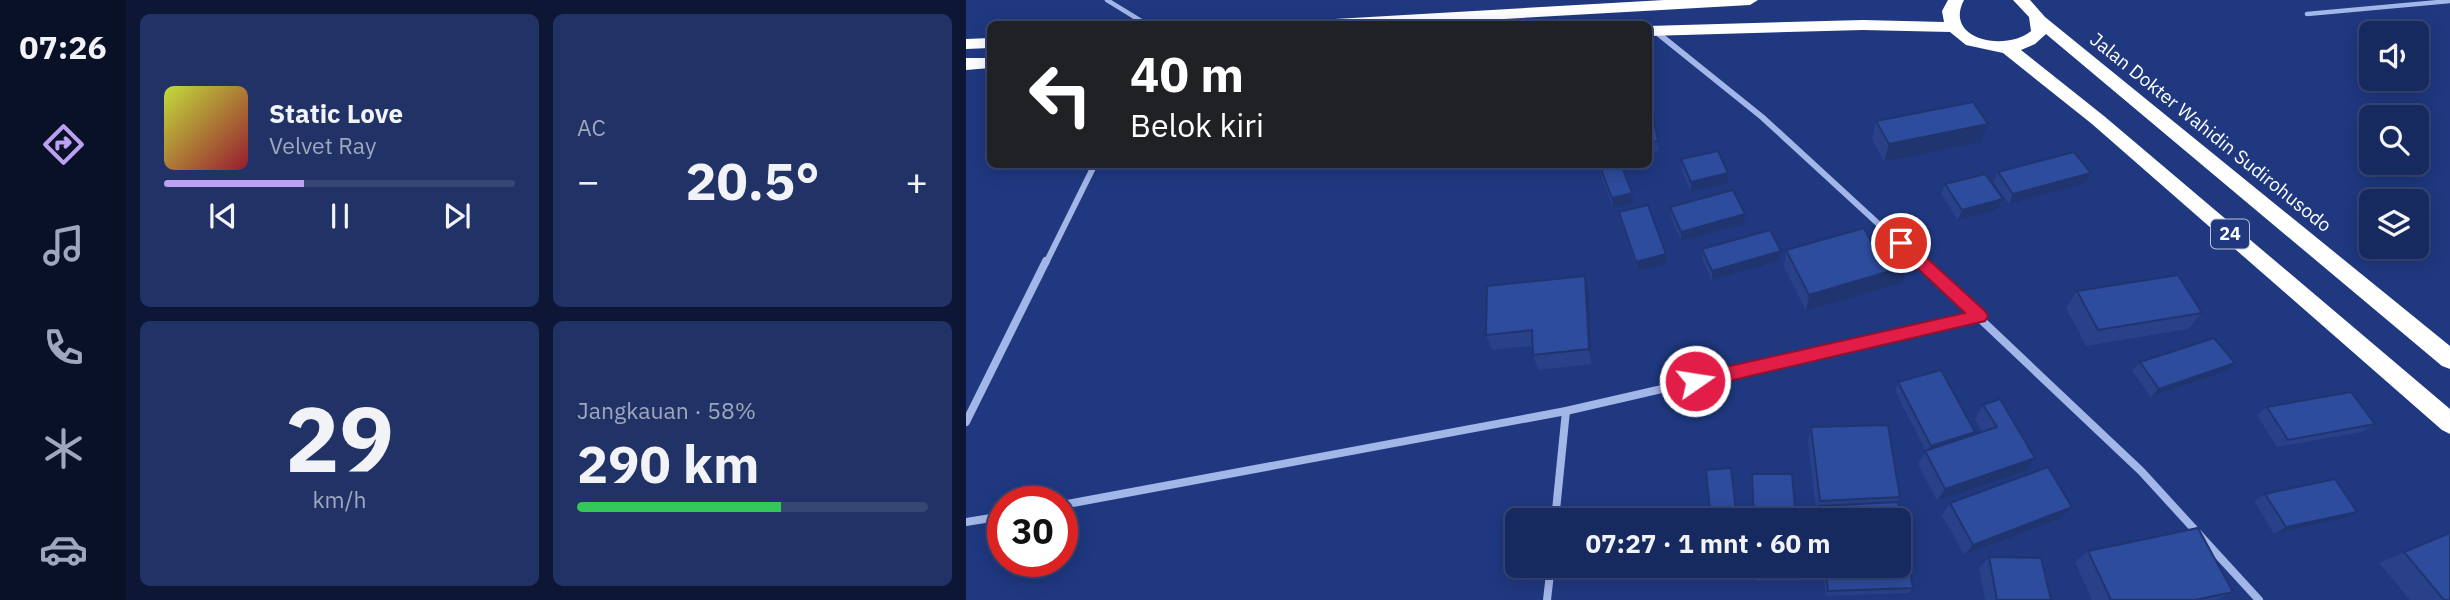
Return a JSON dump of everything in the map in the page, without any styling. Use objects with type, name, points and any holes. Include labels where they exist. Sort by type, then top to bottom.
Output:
[{"type":"highway","points":[[1387,21],[1750,0]]},
{"type":"highway","points":[[1954,27],[1950,11],[1956,0]]},
{"type":"highway","name":"24","points":[[2021,0],[2033,10],[2040,21]]},
{"type":"highway","points":[[2007,47],[2030,41],[2039,32],[2040,21]]},
{"type":"highway","name":"Jalan Dokter Wahidin Sudirohusodo","points":[[2040,21],[2450,359]]},
{"type":"highway","name":"24","points":[[1652,31],[1863,25],[1954,27],[1965,37],[1981,44],[2007,47],[2098,120],[2450,423]]},
{"type":"highway","points":[[966,44],[987,43]]},
{"type":"highway","points":[[966,64],[987,63]]},
{"type":"street","points":[[1652,31],[1714,74],[1980,316],[2207,538],[2259,600]]},
{"type":"street","points":[[966,422],[1093,168]]},
{"type":"street","points":[[1078,502],[1566,411],[1980,316]]},
{"type":"street","points":[[1556,508],[1566,411]]},
{"type":"street","points":[[966,522],[987,519]]},
{"type":"street","points":[[1547,600],[1550,578]]},
{"type":"lane","points":[[1107,0],[1141,21]]},
{"type":"lane","points":[[2306,14],[2450,1]]},
{"type":"building","points":[[1973,102],[1988,124],[1889,144],[1876,121]]},
{"type":"building","points":[[1652,110],[1658,141],[1652,142]]},
{"type":"building","points":[[1718,151],[1728,173],[1691,182],[1681,159]]},
{"type":"building","points":[[2074,152],[2091,173],[2013,194],[1998,172]]},
{"type":"building","points":[[1601,168],[1623,168],[1632,193],[1612,198]]},
{"type":"building","points":[[1985,174],[2003,199],[1962,210],[1945,184]]},
{"type":"building","points":[[1733,190],[1745,214],[1681,232],[1670,207]]},
{"type":"building","points":[[1648,205],[1666,254],[1636,262],[1619,212]]},
{"type":"building","points":[[1864,228],[1874,247],[1893,241],[1907,266],[1809,295],[1786,250]]},
{"type":"building","points":[[1770,230],[1781,251],[1712,271],[1702,249]]},
{"type":"building","points":[[2178,275],[2202,313],[2098,330],[2077,291]]},
{"type":"building","points":[[1585,276],[1589,349],[1533,355],[1532,330],[1486,335],[1487,286]]},
{"type":"building","points":[[2214,338],[2235,363],[2159,389],[2140,362]]},
{"type":"building","points":[[1941,370],[1975,432],[1931,446],[1898,382]]},
{"type":"building","points":[[2351,392],[2375,424],[2288,440],[2267,407]]},
{"type":"building","points":[[2000,399],[2035,458],[1945,489],[1925,451],[1997,427],[1983,405]]},
{"type":"building","points":[[1888,425],[1900,497],[1820,501],[1811,427]]},
{"type":"building","points":[[2048,467],[2072,507],[1973,545],[1950,503]]},
{"type":"building","points":[[1731,468],[1736,508],[1710,508],[1706,470]]},
{"type":"building","points":[[1752,474],[1792,474],[1795,508],[1753,508]]},
{"type":"building","points":[[2335,479],[2357,512],[2286,527],[2265,494]]},
{"type":"building","points":[[1898,502],[1899,508],[1819,508]]},
{"type":"building","points":[[2198,528],[2233,592],[2195,600],[2111,600],[2088,551]]},
{"type":"building","points":[[2450,533],[2450,600],[2444,600],[2404,552]]},
{"type":"building","points":[[1989,557],[2041,558],[2051,600],[1997,600]]},
{"type":"building","points":[[1911,577],[1913,588],[1828,591],[1826,578]]},
{"type":"route","points":[[1695,381],[1980,316],[1901,243]]}]
